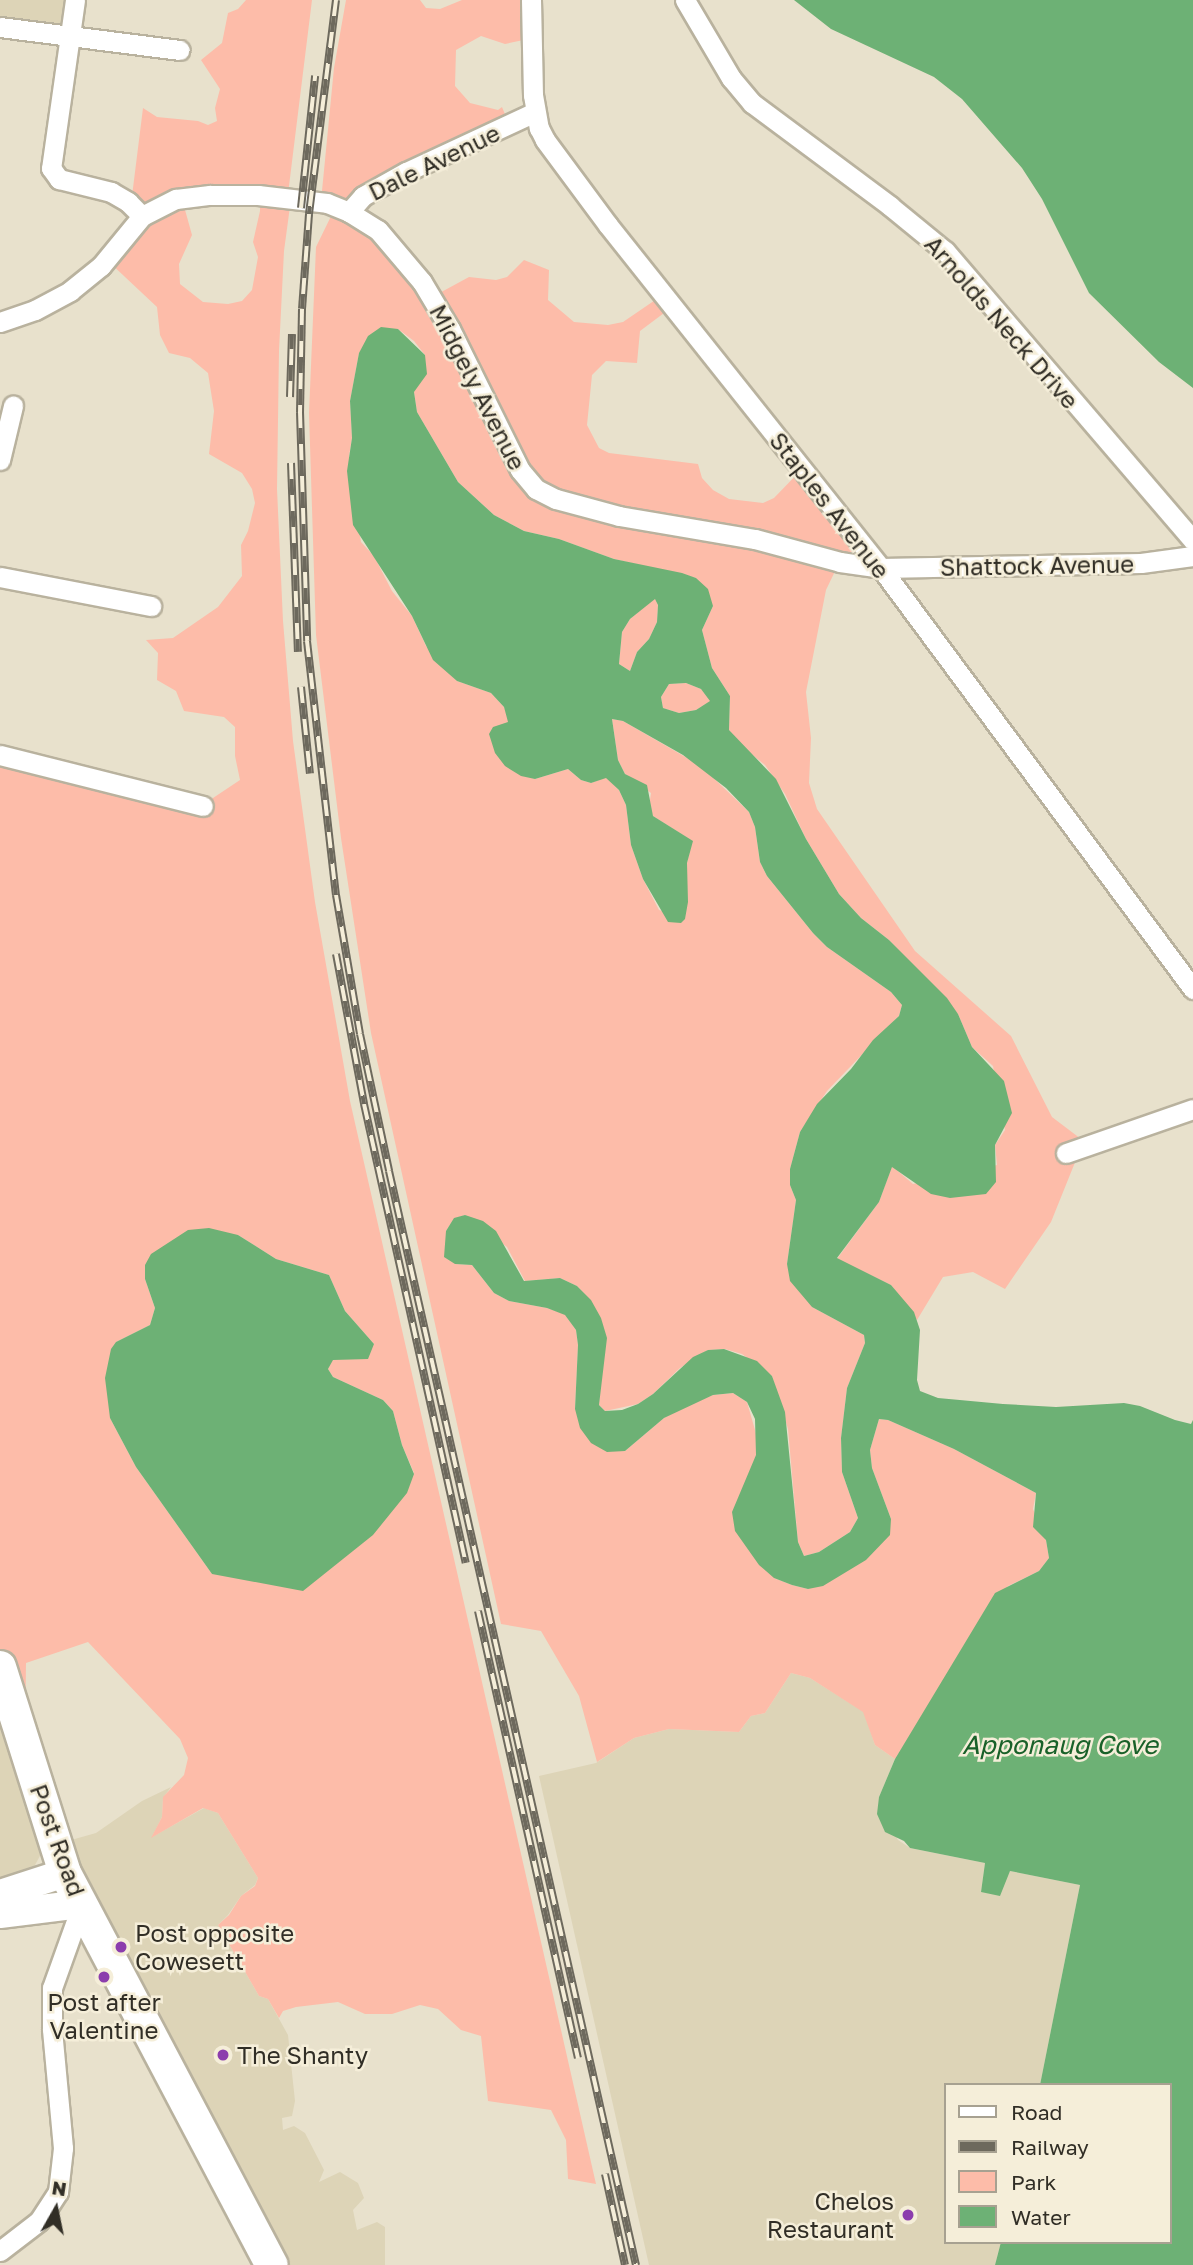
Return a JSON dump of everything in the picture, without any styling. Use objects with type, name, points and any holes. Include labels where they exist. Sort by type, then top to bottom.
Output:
[{"type":"main road","name":"Post Road","points":[[0,1667],[65,1873],[272,2265]]},
{"type":"main road","points":[[0,1894],[65,1873]]},
{"type":"main road","points":[[0,1914],[82,1904]]},
{"type":"street","points":[[0,322],[35,310],[86,280],[142,216],[128,202],[111,192],[59,179],[51,168],[75,0]]},
{"type":"street","name":"Staples Avenue","points":[[531,0],[535,112],[545,140],[608,225],[881,568],[1193,989]]},
{"type":"street","name":"Arnolds Neck Drive","points":[[685,0],[731,78],[752,103],[890,206],[945,251],[1193,540]]},
{"type":"street","points":[[0,27],[180,50]]},
{"type":"street","name":"Dale Avenue","points":[[142,216],[176,199],[210,195],[288,196],[327,202],[349,212],[363,196],[406,172],[535,112]]},
{"type":"street","name":"Midgely Avenue","points":[[349,212],[378,230],[422,282],[450,329],[520,470],[536,489],[556,499],[619,516],[755,539],[840,562],[881,568]]},
{"type":"street","points":[[0,460],[13,406]]},
{"type":"street","name":"Shattock Avenue","points":[[881,568],[1140,563],[1193,556]]},
{"type":"street","points":[[0,578],[151,606]]},
{"type":"street","points":[[0,755],[203,806]]},
{"type":"street","points":[[1066,1153],[1193,1109]]},
{"type":"street","points":[[0,2250],[39,2221],[58,2192],[63,2148],[52,2029],[52,1988],[82,1904]]},
{"type":"shaded area","points":[[0,0],[76,0],[69,37],[0,26]]},
{"type":"shaded area","points":[[791,1673],[810,1678],[864,1712],[875,1745],[895,1759],[879,1797],[898,1840],[910,1848],[985,1863],[981,1892],[1002,1886],[1010,1871],[1080,1885],[1040,2083],[944,2083],[944,2244],[1000,2244],[995,2265],[649,2265],[539,1776],[596,1763],[634,1738],[669,1729],[739,1732],[751,1716],[765,1713]]},
{"type":"shaded area","points":[[0,1677],[42,1852],[27,1880],[0,1891]]},
{"type":"shaded area","points":[[171,1787],[163,1798],[162,1817],[152,1837],[204,1808],[218,1813],[258,1878],[255,1885],[241,1896],[218,1925],[259,1996],[268,1999],[288,2035],[295,2101],[292,2116],[282,2118],[283,2130],[294,2126],[305,2133],[324,2170],[319,2182],[340,2172],[358,2183],[364,2198],[353,2210],[357,2230],[377,2222],[385,2227],[385,2265],[272,2265],[57,1844],[96,1833],[142,1801]]},
{"type":"green space","points":[[246,0],[312,0],[288,194],[291,199],[284,251],[279,351],[277,489],[283,621],[293,741],[315,902],[350,1101],[596,2184],[568,2179],[566,2140],[551,2110],[488,2101],[481,2036],[461,2030],[438,2009],[420,2005],[392,2014],[365,2014],[338,2002],[296,2007],[283,2011],[279,2018],[268,1999],[259,1996],[218,1925],[229,1915],[241,1896],[255,1886],[258,1878],[218,1813],[203,1808],[151,1838],[162,1817],[163,1797],[184,1775],[188,1758],[180,1739],[88,1642],[26,1663],[25,1743],[0,1670],[0,755],[204,804],[240,780],[235,756],[235,727],[224,717],[184,711],[176,691],[157,680],[158,653],[146,640],[173,638],[218,607],[242,576],[241,545],[248,531],[255,503],[252,489],[242,473],[209,454],[214,411],[208,373],[190,358],[169,353],[160,335],[157,307],[108,261],[142,214],[132,196],[143,108],[157,117],[198,121],[208,125],[217,121],[215,108],[220,89],[201,60],[222,43],[228,13],[238,9]],"holes":[[[260,194],[260,211],[253,242],[258,257],[252,290],[242,301],[228,304],[203,302],[180,284],[179,264],[192,235],[182,199]],[[238,1235],[276,1259],[329,1275],[345,1311],[374,1344],[332,1360],[328,1369],[333,1377],[383,1400],[393,1411],[402,1445],[414,1473],[212,1574],[136,1467],[110,1418],[116,1342],[150,1325],[155,1308],[145,1279]]]},
{"type":"green space","points":[[346,0],[420,0],[426,8],[440,9],[462,0],[533,0],[533,38],[505,44],[481,36],[456,50],[455,86],[470,103],[498,110],[502,107],[509,124],[356,202],[434,296],[469,277],[496,280],[507,277],[524,260],[549,270],[548,300],[574,322],[608,325],[623,322],[664,294],[672,307],[640,331],[637,363],[606,361],[592,375],[587,425],[599,448],[609,453],[698,464],[702,478],[713,490],[729,499],[763,503],[774,498],[803,468],[876,564],[838,565],[826,590],[806,692],[811,738],[809,783],[817,809],[915,951],[1011,1036],[1052,1117],[1081,1139],[1082,1145],[1051,1222],[1005,1289],[973,1272],[943,1277],[917,1320],[891,1285],[837,1259],[879,1202],[892,1166],[913,1184],[997,1165],[995,1145],[1005,1130],[993,1066],[972,1047],[958,1014],[889,940],[861,918],[839,894],[806,839],[785,794],[765,765],[740,745],[729,730],[730,696],[712,668],[702,630],[713,606],[696,578],[614,559],[559,539],[524,531],[494,515],[458,482],[417,412],[414,392],[425,355],[414,341],[398,329],[359,353],[350,401],[352,438],[349,456],[361,542],[374,556],[392,591],[412,616],[426,646],[457,681],[491,693],[504,707],[535,779],[568,769],[581,780],[591,783],[606,777],[619,790],[626,805],[631,845],[643,879],[659,910],[685,919],[687,863],[692,841],[653,816],[649,807],[651,793],[625,774],[618,760],[612,719],[623,721],[701,766],[749,812],[755,827],[760,862],[767,876],[813,933],[827,947],[891,992],[902,1005],[899,1016],[827,1091],[800,1132],[790,1169],[790,1185],[796,1200],[787,1264],[812,1307],[864,1335],[865,1343],[847,1388],[841,1438],[842,1472],[858,1518],[850,1532],[819,1552],[804,1556],[798,1542],[788,1429],[772,1376],[742,1354],[725,1349],[708,1350],[680,1368],[653,1394],[638,1404],[605,1411],[599,1405],[601,1374],[591,1301],[577,1286],[560,1278],[525,1281],[507,1247],[465,1215],[454,1219],[446,1231],[455,1264],[472,1265],[494,1293],[509,1301],[565,1314],[576,1330],[578,1345],[575,1409],[625,1451],[664,1418],[693,1402],[713,1395],[733,1393],[747,1402],[757,1437],[756,1456],[749,1474],[774,1578],[808,1589],[891,1519],[872,1468],[870,1450],[879,1419],[888,1420],[954,1449],[1036,1493],[1033,1509],[1046,1540],[1049,1558],[1039,1571],[1008,1586],[895,1759],[875,1745],[863,1712],[810,1678],[791,1673],[765,1713],[751,1716],[739,1732],[669,1729],[634,1738],[597,1762],[579,1696],[541,1631],[501,1624],[371,1033],[341,838],[316,635],[309,413],[316,247],[335,208],[321,201],[334,68]]},
{"type":"green space","points":[[655,598],[658,605],[657,622],[649,639],[637,652],[630,671],[619,664],[622,632],[630,619]]},
{"type":"green space","points":[[686,683],[701,689],[711,701],[696,710],[679,713],[663,708],[661,697],[669,684]]},
{"type":"water","points":[[794,0],[1193,0],[1193,388],[1159,362],[1089,293],[1042,199],[1022,168],[962,99],[934,77],[831,29]]},
{"type":"water","name":"Apponaug Cove","points":[[381,327],[398,329],[425,355],[427,374],[414,392],[417,412],[458,482],[494,515],[524,531],[559,539],[614,559],[682,573],[696,578],[708,589],[713,606],[702,630],[712,668],[730,696],[729,730],[776,779],[806,839],[839,894],[947,998],[958,1014],[972,1047],[1004,1081],[1012,1113],[995,1145],[996,1182],[986,1194],[950,1198],[931,1194],[892,1167],[879,1202],[837,1258],[891,1285],[914,1312],[920,1330],[917,1380],[920,1391],[938,1398],[1003,1404],[1056,1407],[1124,1403],[1191,1424],[1193,1420],[1193,2265],[995,2265],[1000,2244],[1172,2244],[1172,2083],[1040,2083],[1080,1885],[1010,1871],[1000,1896],[981,1892],[985,1863],[910,1848],[904,1841],[885,1832],[877,1814],[879,1797],[895,1759],[995,1593],[1039,1571],[1049,1558],[1046,1540],[1033,1527],[1036,1493],[954,1449],[888,1420],[879,1419],[870,1450],[872,1468],[891,1519],[890,1535],[866,1560],[823,1586],[808,1589],[774,1578],[759,1565],[735,1531],[732,1512],[756,1455],[755,1419],[747,1402],[733,1393],[713,1395],[664,1418],[625,1451],[607,1452],[591,1443],[580,1428],[575,1409],[578,1345],[576,1330],[565,1315],[547,1308],[509,1301],[494,1293],[472,1265],[455,1264],[444,1257],[446,1231],[454,1218],[465,1215],[483,1221],[496,1231],[524,1281],[560,1278],[577,1286],[591,1300],[601,1318],[607,1338],[599,1405],[605,1411],[622,1410],[638,1404],[653,1394],[693,1357],[708,1350],[724,1349],[757,1361],[772,1376],[785,1412],[798,1542],[804,1556],[819,1552],[850,1532],[858,1518],[842,1472],[841,1438],[847,1388],[865,1343],[864,1335],[812,1307],[790,1281],[787,1264],[796,1200],[790,1185],[790,1169],[800,1132],[817,1104],[851,1069],[873,1040],[899,1016],[902,1005],[891,992],[827,947],[813,933],[767,876],[760,862],[755,827],[749,812],[726,788],[683,755],[623,721],[612,719],[618,760],[625,774],[647,785],[653,816],[693,841],[687,863],[688,902],[685,919],[681,923],[668,922],[643,879],[631,845],[626,805],[619,790],[606,778],[591,783],[581,780],[568,769],[535,779],[521,776],[505,766],[495,753],[489,734],[493,727],[508,722],[504,707],[491,693],[457,681],[433,660],[412,616],[353,525],[347,471],[352,438],[350,401],[359,353],[368,336]],"holes":[[[655,599],[658,605],[657,622],[649,639],[637,652],[630,671],[619,664],[622,632],[630,619]],[[686,683],[701,689],[710,701],[696,710],[679,713],[663,708],[661,697],[669,684]]]},
{"type":"water","points":[[209,1228],[238,1235],[276,1259],[329,1275],[345,1311],[374,1344],[368,1359],[333,1360],[328,1369],[333,1377],[383,1400],[393,1411],[402,1445],[414,1474],[407,1493],[373,1535],[303,1591],[212,1574],[136,1467],[110,1418],[105,1378],[111,1349],[116,1342],[150,1325],[155,1308],[145,1279],[145,1265],[151,1254],[188,1230]]},
{"type":"railway","points":[[336,0],[309,214],[302,309],[300,412],[307,641],[336,895],[360,1034],[389,1171],[636,2265]]},
{"type":"railway","points":[[301,208],[315,76]]},
{"type":"railway","points":[[290,397],[292,334]]},
{"type":"railway","points":[[291,463],[298,652]]},
{"type":"railway","points":[[301,687],[310,774]]},
{"type":"railway","points":[[336,954],[364,1104],[466,1563]]},
{"type":"railway","points":[[478,1611],[578,2058]]},
{"type":"railway","points":[[605,2174],[625,2265]]},
{"type":"place","name":"Post opposite Cowesett","points":[[121,1947]]},
{"type":"place","name":"Post after Valentine","points":[[104,1977]]},
{"type":"place","name":"The Shanty","points":[[223,2055]]},
{"type":"place","name":"Chelos Restaurant","points":[[908,2215]]}]
